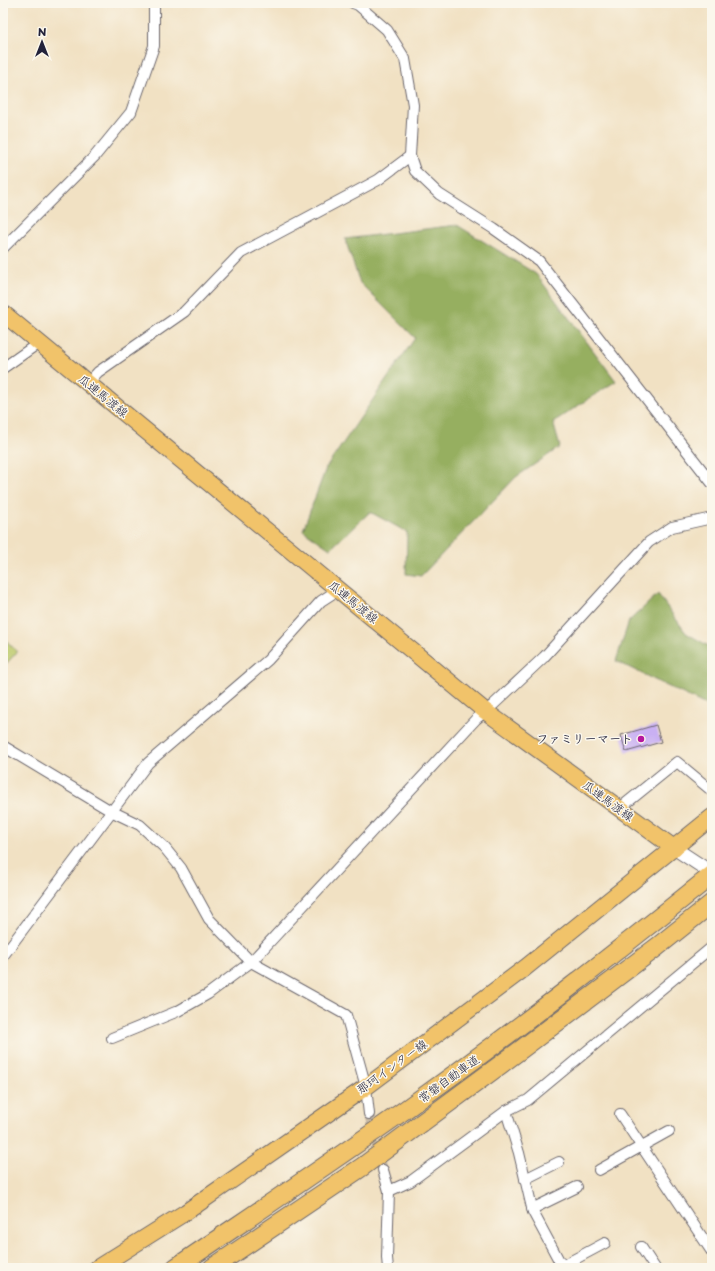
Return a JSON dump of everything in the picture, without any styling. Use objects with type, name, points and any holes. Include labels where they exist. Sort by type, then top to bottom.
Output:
[{"type":"highway","name":"常磐自動車道","points":[[175,1268],[421,1099],[507,1036],[708,878]]},
{"type":"highway","name":"常磐自動車道","points":[[212,1268],[362,1166],[651,952],[712,903]]},
{"type":"main road","name":"瓜連馬渡線","points":[[3,313],[486,711],[674,848]]},
{"type":"main road","points":[[674,848],[712,817]]},
{"type":"main road","name":"那珂インター線","points":[[97,1268],[186,1212],[366,1087],[524,968],[674,848]]},
{"type":"street","points":[[3,248],[95,156],[131,112],[154,46],[154,3]]},
{"type":"street","points":[[353,3],[358,5],[387,30],[405,59],[413,105],[410,156],[415,171],[439,194],[494,229],[539,261],[712,483]]},
{"type":"street","points":[[88,383],[98,372],[184,312],[241,254],[378,180],[410,156]]},
{"type":"street","points":[[3,368],[33,347],[40,344]]},
{"type":"street","points":[[112,1038],[184,1007],[208,994],[251,962],[476,719],[544,657],[649,542],[672,527],[712,518]]},
{"type":"street","points":[[3,956],[148,763],[268,660],[321,601],[338,590]]},
{"type":"street","points":[[3,746],[111,811],[140,825],[164,847],[181,868],[209,919],[251,962],[346,1015],[366,1087],[369,1114]]},
{"type":"street","points":[[619,809],[677,762],[712,791]]},
{"type":"street","points":[[674,848],[708,878]]},
{"type":"street","points":[[389,1191],[411,1181],[506,1112],[528,1100],[712,947]]},
{"type":"street","points":[[506,1112],[519,1153],[533,1212],[562,1267],[605,1243]]},
{"type":"street","points":[[620,1114],[712,1252]]},
{"type":"street","points":[[599,1170],[669,1131]]},
{"type":"street","points":[[525,1179],[559,1162]]},
{"type":"street","points":[[383,1170],[389,1191],[388,1268]]},
{"type":"street","points":[[532,1209],[577,1187]]},
{"type":"street","points":[[641,1247],[655,1268]]},
{"type":"green space","points":[[457,225],[536,274],[616,381],[553,422],[560,447],[516,477],[421,576],[406,574],[407,532],[370,512],[330,549],[303,530],[326,468],[415,338],[360,283],[345,239]]},
{"type":"green space","points":[[658,594],[686,633],[712,648],[712,708],[616,661],[629,621]]},
{"type":"green space","points":[[3,637],[17,652],[3,667]]},
{"type":"building","name":"ファミリーマート","points":[[656,725],[661,742],[626,752],[621,735]]},
{"type":"tunnel","points":[[369,1114],[383,1170]]},
{"type":"place","name":"ファミリーマート","points":[[641,739]]}]
